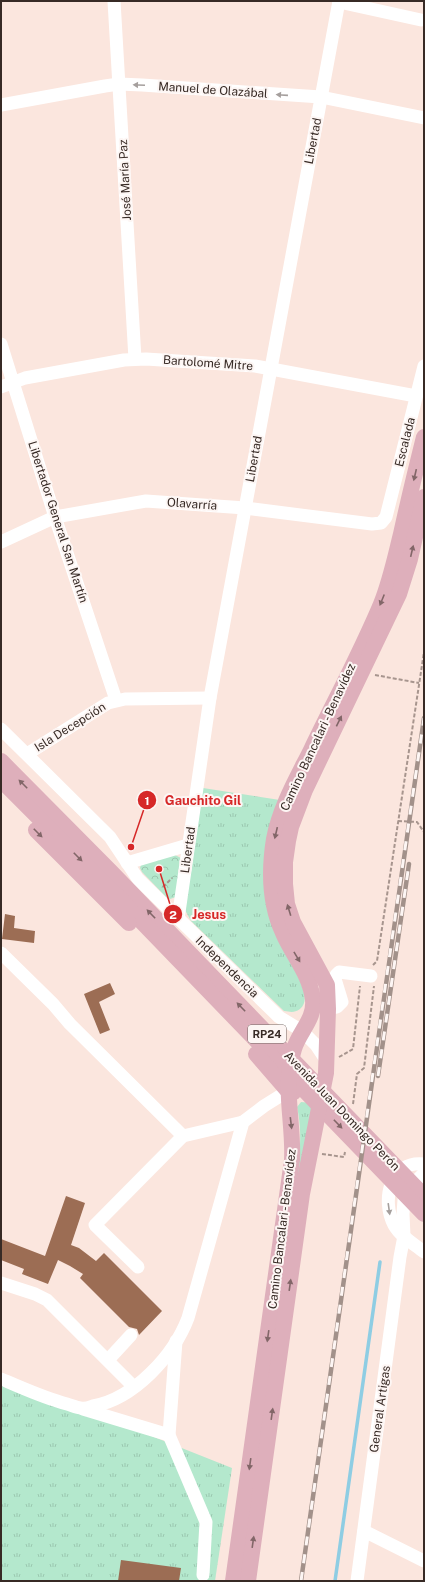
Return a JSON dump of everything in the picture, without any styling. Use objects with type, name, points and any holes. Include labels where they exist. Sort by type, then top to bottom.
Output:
[{"type":"main road","name":"Camino Bancalari - Benavídez","points":[[233,1581],[292,1160],[293,1133],[288,1091],[294,1050],[302,1031],[310,1019],[313,1001],[307,978],[283,934],[277,917],[272,881],[274,839],[290,794],[369,631],[387,590],[424,437]]},
{"type":"main road","name":"Camino Bancalari - Benavídez","points":[[248,1581],[310,1152],[322,1100],[326,1062],[328,1009],[327,985],[293,922],[287,904],[285,862],[291,827],[300,802],[399,594],[410,559],[424,497]]},
{"type":"main road","name":"Avenida Juan Domingo Perón","points":[[1,761],[110,871],[424,1196]]},
{"type":"main road","name":"RP24","points":[[1,780],[116,895],[424,1214]]},
{"type":"main road","points":[[1,795],[232,1027],[288,1091],[322,1100]]},
{"type":"street","name":"José María Paz","points":[[114,1],[135,359]]},
{"type":"street","points":[[339,2],[421,20]]},
{"type":"street","name":"Libertad","points":[[178,919],[210,698],[339,2]]},
{"type":"street","name":"Manuel de Olazábal","points":[[1,105],[119,84],[321,97],[424,118]]},
{"type":"street","name":"Libertador General San Martín","points":[[1,344],[7,385],[55,517],[116,700]]},
{"type":"street","name":"Bartolomé Mitre","points":[[7,385],[25,378],[146,358],[271,368],[416,396]]},
{"type":"street","name":"Escalada","points":[[386,517],[424,366]]},
{"type":"street","name":"Olavarría","points":[[1,542],[55,517],[146,501],[245,508],[372,524],[381,523],[386,517]]},
{"type":"street","name":"Isla Decepción","points":[[27,754],[86,715],[116,700],[210,698]]},
{"type":"street","name":"Independencia","points":[[1,729],[110,837],[138,879],[279,1017],[302,1031],[316,1045],[326,1062]]},
{"type":"street","points":[[127,863],[188,845]]},
{"type":"street","points":[[1,953],[183,1136]]},
{"type":"street","points":[[328,1009],[338,1007],[342,1002],[335,979],[339,972],[371,976]]},
{"type":"street","points":[[138,1267],[95,1225],[183,1136],[243,1122],[264,1106],[288,1091]]},
{"type":"street","points":[[81,1408],[103,1404],[134,1387],[157,1367],[182,1333],[188,1318],[243,1122]]},
{"type":"street","points":[[424,1164],[414,1164],[405,1167],[396,1173],[390,1185],[388,1200],[391,1218],[395,1227],[424,1252]]},
{"type":"street","name":"General Artigas","points":[[357,1581],[404,1236],[404,1200],[408,1189],[424,1173]]},
{"type":"street","points":[[1,1283],[35,1294],[47,1300],[134,1387]]},
{"type":"street","points":[[108,1360],[131,1335]]},
{"type":"street","points":[[176,1341],[169,1435],[206,1522],[203,1574]]},
{"type":"street","points":[[1,1379],[57,1401],[169,1435]]},
{"type":"street","points":[[364,1531],[424,1562]]},
{"type":"path","points":[[352,1110],[357,1074],[364,1068],[371,976],[377,961],[424,652]]},
{"type":"path","points":[[362,673],[419,683]]},
{"type":"path","points":[[398,821],[417,822],[424,832]]},
{"type":"path","points":[[155,895],[175,874]]},
{"type":"path","points":[[326,1062],[353,1049],[373,964],[377,961]]},
{"type":"path","points":[[310,1152],[344,1157],[345,1151]]},
{"type":"green space","points":[[203,788],[280,800],[296,972],[305,996],[303,1005],[296,1011],[284,1011],[191,921],[185,910]]},
{"type":"green space","points":[[173,854],[181,858],[176,897],[170,899],[167,898],[140,868],[141,865]]},
{"type":"green space","points":[[301,1102],[313,1103],[292,1212],[300,1146],[297,1107]]},
{"type":"green space","points":[[1,1379],[81,1408],[232,1468],[215,1581],[1,1581]]},
{"type":"building","points":[[5,914],[15,916],[14,928],[35,931],[34,943],[2,939]]},
{"type":"building","points":[[110,983],[115,994],[99,1002],[110,1030],[100,1034],[84,994]]},
{"type":"building","points":[[66,1196],[85,1203],[71,1245],[79,1248],[96,1261],[104,1253],[162,1311],[139,1335],[137,1329],[129,1327],[80,1278],[83,1274],[70,1266],[58,1260],[48,1284],[22,1274],[24,1269],[1,1260],[1,1239],[45,1256]]},
{"type":"building","points":[[121,1560],[181,1568],[179,1581],[118,1581]]},
{"type":"waterway","points":[[335,1581],[380,1262]]},
{"type":"railway","points":[[301,1581],[424,718]]},
{"type":"railway","points":[[378,1076],[409,864]]},
{"type":"place","name":"Gauchito Gil","points":[[131,847]]},
{"type":"place","name":"Jesus","points":[[159,869]]}]
